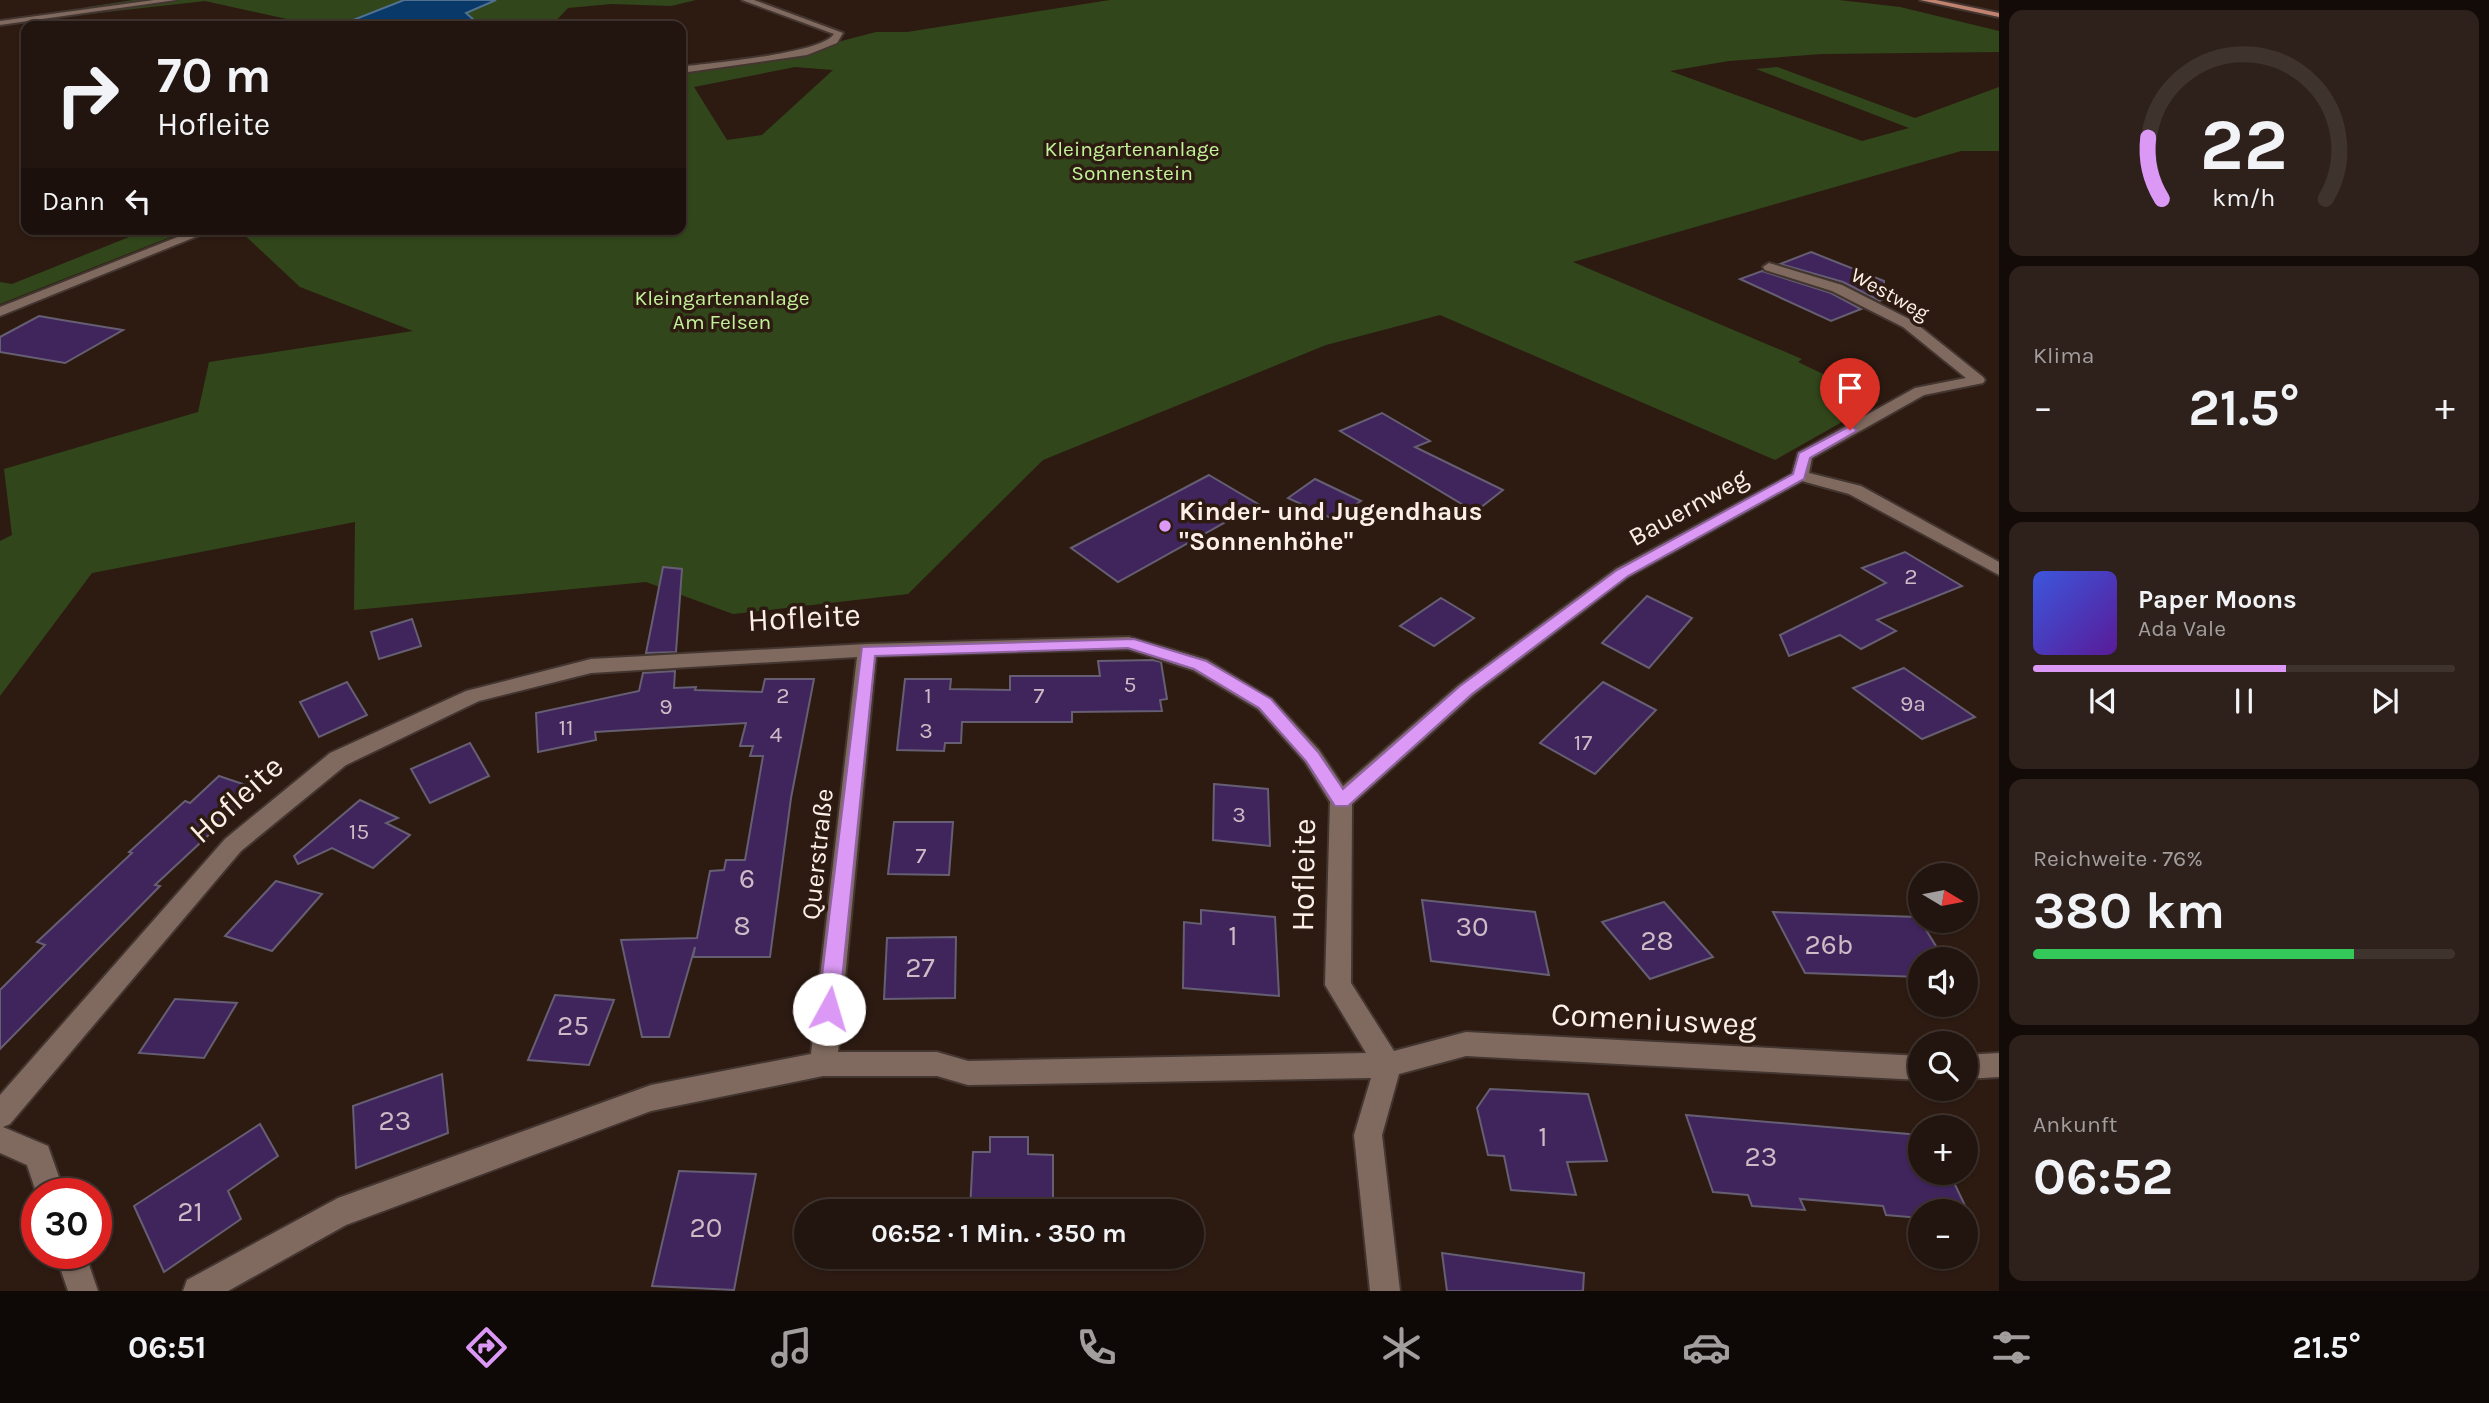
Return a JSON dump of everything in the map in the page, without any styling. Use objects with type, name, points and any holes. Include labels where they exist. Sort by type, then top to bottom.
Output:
[{"type":"main road","points":[[1924,0],[1999,15]]},
{"type":"street","points":[[0,23],[172,0]]},
{"type":"street","points":[[686,69],[807,52],[834,41],[839,33],[746,0]]},
{"type":"street","points":[[0,312],[194,235]]},
{"type":"street","name":"Westweg","points":[[1769,267],[1837,288],[1908,324],[1978,380],[1920,391],[1804,456],[1800,477]]},
{"type":"street","points":[[1800,477],[1855,490],[1999,569]]},
{"type":"street","name":"Bauernweg","points":[[1341,802],[1466,690],[1622,573],[1800,477]]},
{"type":"street","name":"Hofleite","points":[[0,1115],[233,845],[338,759],[473,696],[591,666],[867,650],[1129,643],[1200,665],[1265,704],[1312,756],[1341,802],[1338,985],[1388,1065]]},
{"type":"street","name":"Querstraße","points":[[823,1063],[867,650]]},
{"type":"street","name":"Comeniusweg","points":[[1388,1065],[1466,1044],[1908,1067]]},
{"type":"street","points":[[198,1291],[338,1213],[651,1098],[823,1063],[937,1064],[968,1073],[1388,1065],[1368,1135],[1385,1291]]},
{"type":"street","points":[[1978,1066],[1999,1065]]},
{"type":"street","points":[[0,1139],[38,1156],[46,1178]]},
{"type":"street","points":[[75,1269],[83,1291]]},
{"type":"green space","points":[[133,0],[404,0],[352,21],[296,21],[205,1],[89,14],[87,7]]},
{"type":"green space","points":[[496,0],[696,0],[671,6],[611,4],[568,8],[556,21],[442,21]]},
{"type":"green space","points":[[1110,0],[1839,0],[1900,7],[1999,31],[1999,52],[1822,54],[1729,61],[1670,71],[1862,141],[1909,128],[1756,69],[1777,67],[1915,118],[1999,87],[1999,151],[1961,151],[1573,262],[1802,359],[1798,362],[1879,401],[1775,460],[1440,315],[1326,345],[1043,460],[908,594],[733,614],[646,582],[354,610],[355,522],[92,573],[0,696],[0,541],[12,535],[4,469],[198,412],[209,362],[413,331],[300,287],[244,235],[686,235],[686,73],[803,51],[876,32],[907,32]],"holes":[[[795,67],[833,70],[762,135],[727,140],[694,87]]]},
{"type":"green space","points":[[134,235],[176,235],[0,304],[0,282],[12,284]]},
{"type":"water","points":[[404,0],[496,0],[466,13],[472,21],[351,21]]},
{"type":"building","points":[[1811,252],[1884,281],[1884,299],[1880,301],[1843,282],[1780,264]]},
{"type":"building","points":[[1762,271],[1831,293],[1861,309],[1831,321],[1740,279]]},
{"type":"building","points":[[39,316],[123,330],[65,363],[0,352],[0,337]]},
{"type":"building","points":[[1382,413],[1430,441],[1415,447],[1503,490],[1475,512],[1340,431]]},
{"type":"building","name":"Kinder- und Jugendhaus \"Sonnenhöhe\"","points":[[1209,475],[1258,504],[1118,582],[1071,548]]},
{"type":"building","points":[[1315,479],[1361,501],[1333,519],[1288,498]]},
{"type":"building","points":[[1905,552],[1962,586],[1877,620],[1896,631],[1861,649],[1840,635],[1789,656],[1780,635],[1886,583],[1862,568]]},
{"type":"building","points":[[663,567],[682,569],[676,652],[646,653]]},
{"type":"building","points":[[1647,596],[1692,618],[1649,668],[1602,643]]},
{"type":"building","points":[[1441,598],[1474,618],[1434,646],[1400,626]]},
{"type":"building","points":[[412,619],[421,646],[379,659],[371,632]]},
{"type":"building","points":[[1098,661],[1161,662],[1167,699],[1160,700],[1162,711],[1072,712],[1072,722],[962,722],[961,743],[945,743],[944,751],[897,750],[905,679],[951,679],[950,689],[1010,690],[1010,676],[1100,676]]},
{"type":"building","points":[[1904,668],[1975,717],[1922,739],[1853,688]]},
{"type":"building","points":[[675,671],[674,688],[696,687],[695,690],[762,692],[765,679],[814,679],[791,798],[770,957],[693,957],[695,947],[669,1037],[642,1037],[621,940],[697,938],[710,871],[724,870],[726,860],[745,860],[763,756],[750,756],[753,746],[740,746],[746,723],[595,732],[596,740],[538,752],[536,713],[639,691],[643,673]]},
{"type":"building","points":[[347,682],[367,715],[319,737],[300,702]]},
{"type":"building","points":[[1603,682],[1656,710],[1595,774],[1540,743]]},
{"type":"building","points":[[470,743],[489,776],[430,803],[411,769]]},
{"type":"building","points":[[219,776],[258,789],[155,885],[160,886],[0,1049],[0,990],[45,945],[37,942],[132,853],[129,852],[185,801],[190,803]]},
{"type":"building","points":[[1214,784],[1268,789],[1270,846],[1213,840]]},
{"type":"building","points":[[360,800],[398,818],[386,823],[410,835],[373,868],[332,848],[298,864],[294,856]]},
{"type":"building","points":[[894,822],[953,822],[949,875],[888,874]]},
{"type":"building","points":[[276,881],[322,894],[272,951],[225,936]]},
{"type":"building","points":[[1422,900],[1535,912],[1549,975],[1431,961]]},
{"type":"building","points":[[1664,902],[1713,957],[1650,979],[1602,922]]},
{"type":"building","points":[[1201,910],[1275,917],[1279,996],[1183,988],[1184,922],[1201,924]]},
{"type":"building","points":[[1773,912],[1908,917],[1908,933],[1928,933],[1937,947],[1908,947],[1908,977],[1805,973]]},
{"type":"building","points":[[956,937],[955,998],[884,999],[887,938]]},
{"type":"building","points":[[555,995],[614,1000],[589,1065],[528,1060]]},
{"type":"building","points":[[175,999],[237,1003],[204,1058],[139,1053]]},
{"type":"building","points":[[442,1074],[448,1133],[356,1168],[353,1106]]},
{"type":"building","points":[[1490,1089],[1588,1094],[1607,1161],[1567,1162],[1576,1195],[1511,1190],[1504,1156],[1488,1155],[1477,1108]]},
{"type":"building","points":[[1686,1115],[1908,1134],[1908,1185],[1955,1185],[1962,1199],[1908,1199],[1908,1217],[1886,1215],[1883,1206],[1800,1199],[1805,1210],[1752,1206],[1748,1195],[1713,1192]]},
{"type":"building","points":[[260,1124],[278,1156],[228,1191],[241,1219],[164,1272],[134,1206]]},
{"type":"building","points":[[990,1137],[1028,1137],[1028,1154],[1053,1155],[1053,1199],[971,1199],[973,1152],[990,1152]]},
{"type":"building","points":[[679,1171],[756,1174],[734,1290],[652,1286]]},
{"type":"building","points":[[1442,1253],[1584,1273],[1583,1291],[1447,1291]]},
{"type":"place","name":"Kinder- und Jugendhaus \"Sonnenhöhe\"","points":[[1165,526]]},
{"type":"route","points":[[829,1009],[867,650],[1129,643],[1200,665],[1265,704],[1312,756],[1341,802],[1466,690],[1622,573],[1800,477],[1804,456],[1850,430]]},
{"type":"park label","name":"Kleingartenanlage Sonnenstein","points":[[1132,161]]},
{"type":"park label","name":"Kleingartenanlage Am Felsen","points":[[722,310]]}]
